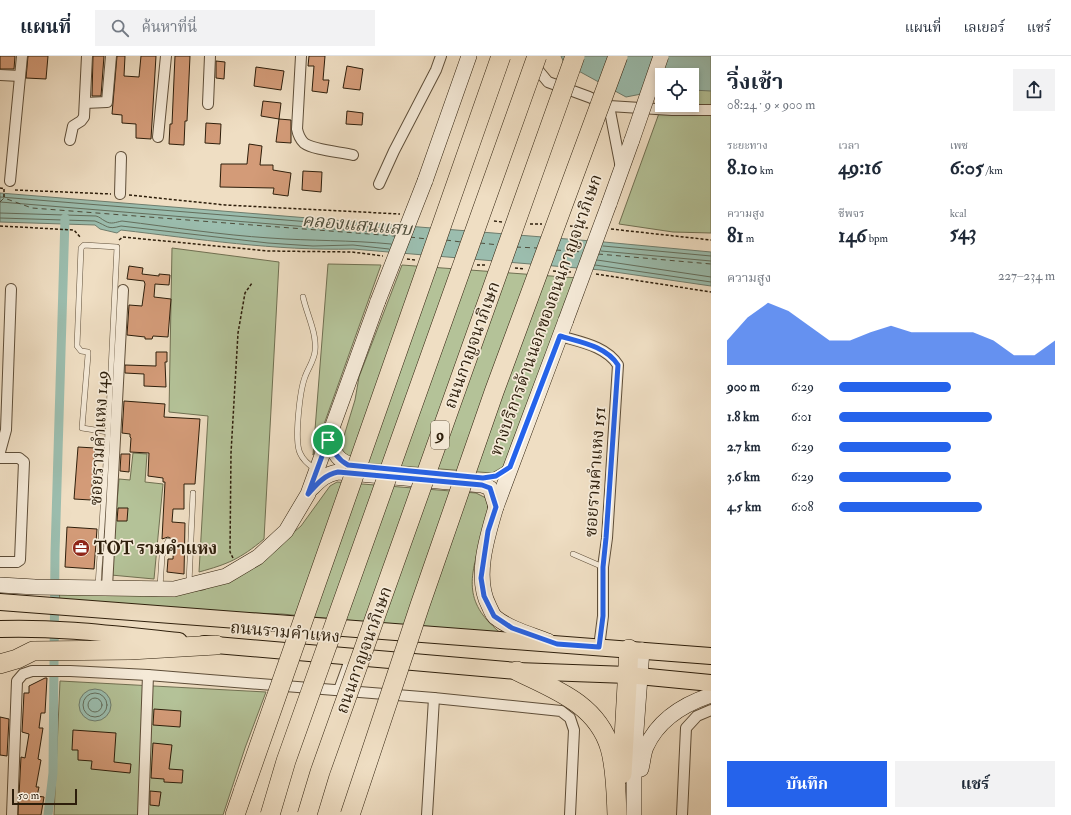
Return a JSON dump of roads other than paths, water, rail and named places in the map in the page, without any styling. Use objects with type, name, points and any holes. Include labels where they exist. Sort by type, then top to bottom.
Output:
[{"type":"highway","points":[[235,815],[500,56]]},
{"type":"highway","name":"ถนนกาญจนาภิเษก","points":[[270,815],[286,761],[537,56]]},
{"type":"highway","name":"ถนนกาญจนาภิเษก","points":[[306,815],[575,56]]},
{"type":"highway","points":[[350,815],[420,605],[494,392],[618,56]]},
{"type":"highway","points":[[0,664],[17,659],[32,651],[130,650],[216,645]]},
{"type":"highway","points":[[618,815],[636,650]]},
{"type":"highway","points":[[517,671],[574,699],[588,710],[599,724],[611,749],[618,815]]},
{"type":"main road","points":[[0,584],[35,587],[103,587],[174,590],[226,576],[258,557],[286,531],[308,494],[317,471],[378,301],[425,181],[469,56]]},
{"type":"main road","name":"ทางบริการด้านนอกของถนนกาญจนาภิเษก","points":[[557,644],[512,628],[494,616],[484,596],[481,578],[488,531],[510,467],[609,204],[661,56]]},
{"type":"main road","points":[[328,440],[335,454],[341,461],[348,465],[483,478],[496,476],[510,467]]},
{"type":"main road","points":[[308,494],[321,479],[338,472],[482,485],[490,488],[496,507]]},
{"type":"main road","name":"ถนนรามคำแหง","points":[[0,602],[72,606],[711,656]]},
{"type":"main road","name":"ถนนรามคำแหง","points":[[0,630],[36,628],[71,630],[216,645],[517,671],[634,676],[711,683]]},
{"type":"main road","points":[[634,676],[634,815]]},
{"type":"main road","points":[[635,795],[646,748],[660,725],[681,708],[711,695]]},
{"type":"street","points":[[7,185],[22,56]]},
{"type":"street","points":[[70,140],[73,126],[84,117],[87,56]]},
{"type":"street","points":[[85,103],[108,102],[111,56]]},
{"type":"street","points":[[158,137],[166,56]]},
{"type":"street","points":[[208,104],[210,56]]},
{"type":"street","points":[[301,56],[297,129],[298,136],[304,143],[312,147],[353,155]]},
{"type":"street","points":[[379,184],[394,151],[436,70],[441,56]]},
{"type":"street","points":[[527,56],[548,82],[589,96],[610,106],[672,110],[711,110]]},
{"type":"street","points":[[0,75],[20,76]]},
{"type":"street","points":[[610,106],[622,168]]},
{"type":"street","points":[[120,194],[121,157]]},
{"type":"street","points":[[0,452],[6,430],[11,289]]},
{"type":"street","name":"ซอยรามคำแหง 149","points":[[103,587],[123,290]]},
{"type":"street","name":"ซอยรามคำแหง 151","points":[[560,336],[606,352],[613,357],[618,365],[603,567],[603,616],[599,647]]},
{"type":"street","points":[[0,458],[19,458],[24,462],[20,560],[17,562],[0,562]]},
{"type":"street","points":[[339,690],[351,656]]},
{"type":"street","points":[[12,815],[17,681],[23,674],[32,670],[148,675],[434,698],[561,711],[570,718],[574,730],[570,815]]},
{"type":"street","points":[[143,815],[148,675]]},
{"type":"street","points":[[427,815],[434,698]]},
{"type":"street","points":[[682,815],[686,728],[697,716],[711,710]]},
{"type":"lane","points":[[103,587],[108,432],[117,247],[84,245],[81,248],[77,346],[81,351],[88,352],[82,428],[108,432]]},
{"type":"lane","points":[[303,297],[315,339],[315,346],[312,363],[305,375],[301,389],[298,444],[300,454],[305,461],[317,471]]},
{"type":"lane","points":[[189,586],[193,493]]},
{"type":"lane","points":[[159,590],[162,556],[168,541]]},
{"type":"lane","points":[[573,554],[603,567]]},
{"type":"water","points":[[561,56],[711,56],[711,91],[699,90],[699,68],[655,68],[655,91],[626,97],[564,63]]},
{"type":"water","name":"คลองแสนแสบ","points":[[0,193],[711,252],[711,286],[601,270],[353,249],[266,246],[121,230],[117,233],[100,229],[95,225],[0,222]]},
{"type":"water","points":[[92,689],[98,689],[107,693],[111,705],[107,717],[98,721],[92,721],[83,717],[79,708],[79,702],[83,693]]},
{"type":"waterway","points":[[48,815],[53,773],[55,553],[65,218]]},
{"type":"place","name":"TOT รามคำแหง","points":[[81,548]]}]
